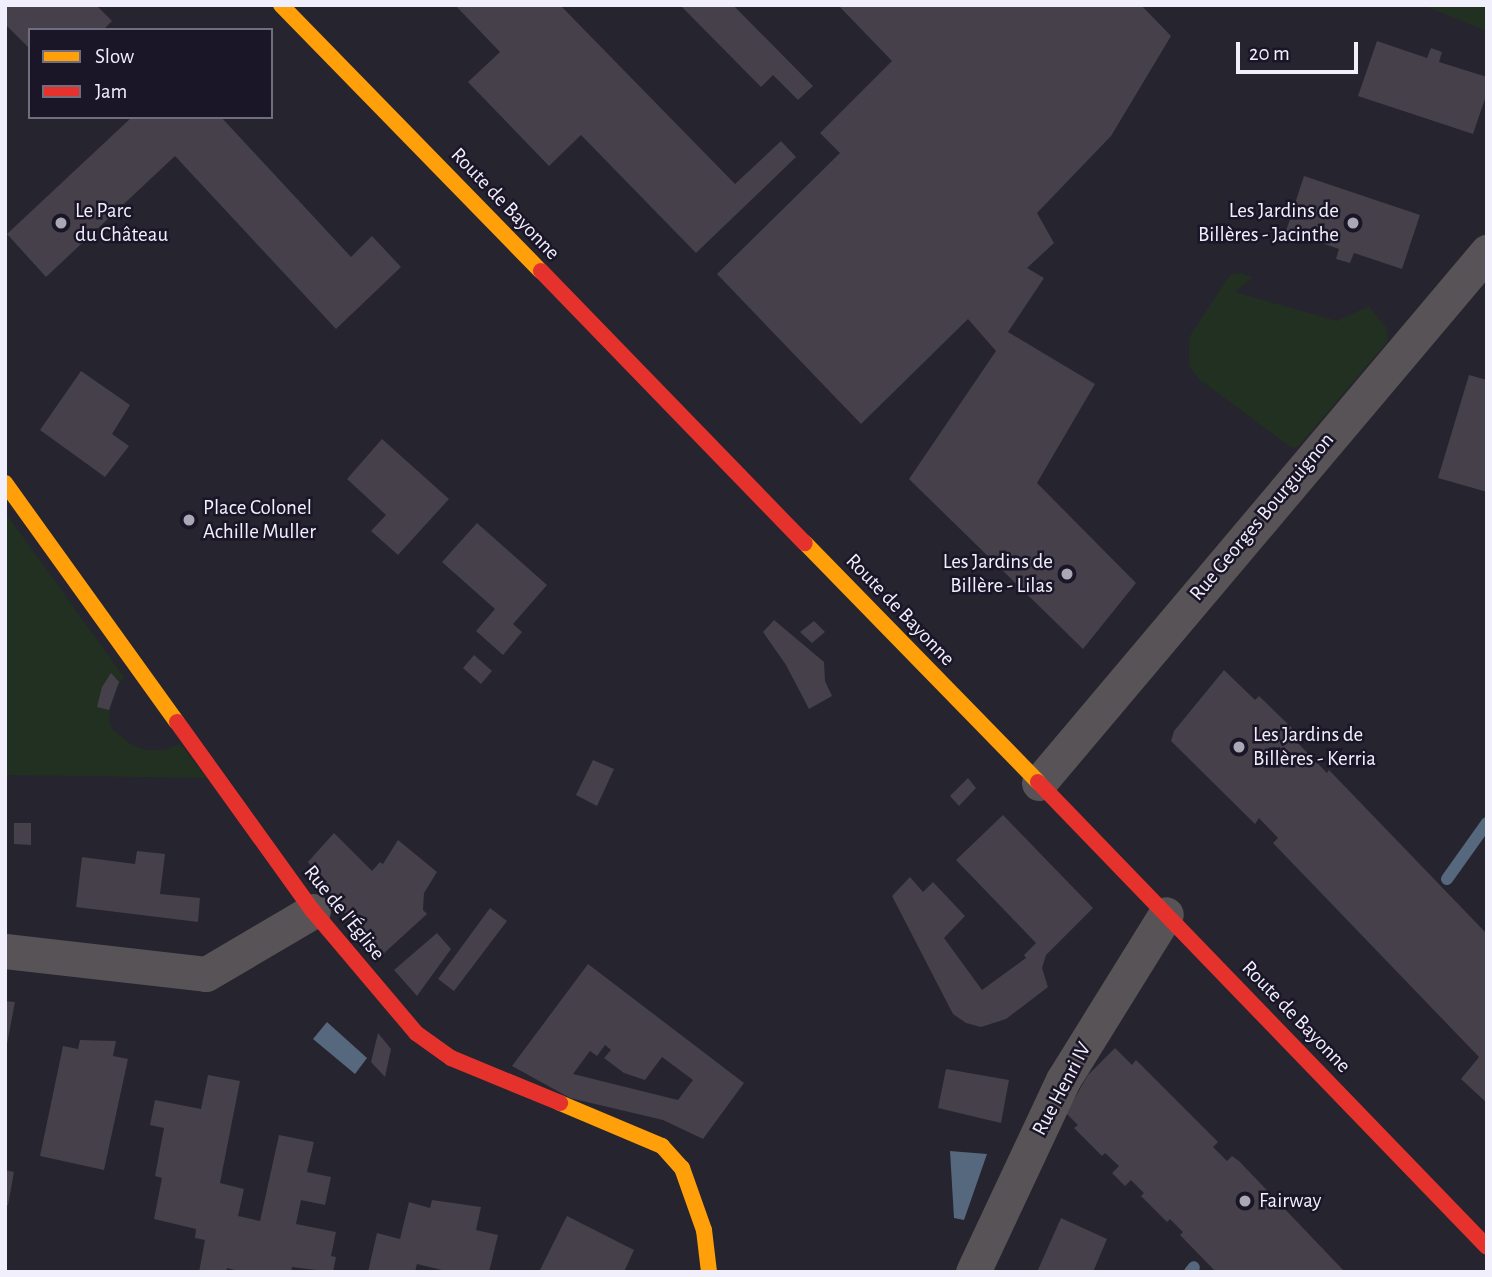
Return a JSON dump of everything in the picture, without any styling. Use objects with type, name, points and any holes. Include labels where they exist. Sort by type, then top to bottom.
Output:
[{"type":"main road","name":"Route de Bayonne","points":[[281,5],[1487,1247]]},
{"type":"main road","name":"Rue de l'Église","points":[[5,483],[313,911],[416,1033],[452,1058],[662,1146],[682,1168],[693,1192],[704,1230],[709,1272]]},
{"type":"street","name":"Rue Georges Bourguignon","points":[[1038,783],[1487,252]]},
{"type":"street","points":[[5,951],[206,974],[313,911]]},
{"type":"street","name":"Rue Henri IV","points":[[973,1272],[1063,1080],[1166,914]]},
{"type":"green space","points":[[1422,5],[1487,5],[1487,31]]},
{"type":"green space","points":[[1240,273],[1253,277],[1235,292],[1337,321],[1369,306],[1386,327],[1388,341],[1297,448],[1290,447],[1200,380],[1189,366],[1189,337],[1230,275]]},
{"type":"green space","points":[[5,512],[124,677],[112,695],[109,720],[112,729],[132,745],[148,750],[164,750],[180,744],[207,778],[5,775]]},
{"type":"water","points":[[327,1022],[367,1058],[355,1074],[313,1039]]},
{"type":"water","points":[[950,1151],[987,1154],[964,1220],[954,1218]]},
{"type":"building","points":[[5,5],[96,5],[112,21],[105,28],[28,28],[28,47],[5,24]]},
{"type":"building","points":[[455,5],[560,5],[735,184],[781,141],[796,157],[696,253],[581,135],[549,166],[468,82],[500,52]]},
{"type":"building","points":[[680,5],[733,5],[813,86],[798,100],[773,75],[761,87]]},
{"type":"building","points":[[838,5],[1141,5],[1171,36],[1111,136],[1037,213],[1054,243],[1027,268],[1044,278],[1008,332],[1095,384],[1037,483],[1136,583],[1083,649],[909,479],[996,351],[968,319],[861,424],[717,274],[840,153],[820,133],[892,61]]},
{"type":"building","points":[[1377,41],[1427,58],[1431,48],[1442,52],[1439,62],[1487,77],[1487,93],[1473,134],[1358,96]]},
{"type":"building","name":"Le Parc du Château","points":[[130,119],[223,119],[351,257],[372,236],[401,267],[336,329],[175,156],[46,277],[7,234]]},
{"type":"building","name":"Les Jardins de Billères - Jacinthe","points":[[1304,176],[1420,215],[1402,269],[1354,253],[1350,263],[1336,259],[1339,249],[1286,231]]},
{"type":"building","points":[[81,371],[130,405],[112,434],[129,446],[105,477],[40,430]]},
{"type":"building","points":[[1469,375],[1487,380],[1487,492],[1438,478]]},
{"type":"building","points":[[382,439],[449,499],[398,555],[371,531],[386,515],[347,479]]},
{"type":"building","points":[[477,523],[547,585],[513,624],[522,632],[503,655],[476,631],[495,609],[442,562]]},
{"type":"building","points":[[774,620],[824,662],[825,681],[832,696],[809,709],[786,665],[763,632]]},
{"type":"building","points":[[814,621],[825,632],[812,643],[800,632]]},
{"type":"building","points":[[474,655],[492,671],[481,684],[463,668]]},
{"type":"building","points":[[1224,670],[1255,700],[1259,696],[1292,728],[1288,733],[1327,773],[1329,770],[1487,934],[1487,1103],[1461,1079],[1479,1057],[1273,843],[1278,838],[1259,818],[1255,824],[1171,741],[1174,731]]},
{"type":"building","points":[[111,673],[119,682],[109,710],[97,707],[102,687]]},
{"type":"building","points":[[593,760],[614,769],[597,806],[576,795]]},
{"type":"building","points":[[968,778],[976,788],[959,806],[950,796]]},
{"type":"building","points":[[1003,815],[1093,908],[1046,955],[1042,968],[1048,987],[1006,1019],[981,1027],[966,1023],[953,1014],[892,896],[910,877],[923,892],[933,882],[965,916],[944,938],[982,990],[1026,958],[1024,955],[1036,943],[956,860]]},
{"type":"building","points":[[14,823],[31,823],[31,845],[14,844]]},
{"type":"building","points":[[334,833],[372,871],[380,862],[383,864],[398,840],[437,872],[424,893],[423,910],[427,914],[382,955],[344,912],[308,862]]},
{"type":"building","points":[[137,851],[165,854],[160,894],[200,898],[198,922],[76,907],[82,857],[135,864]]},
{"type":"building","points":[[490,908],[507,921],[454,991],[438,979]]},
{"type":"building","points":[[437,933],[451,949],[417,996],[394,970]]},
{"type":"building","points":[[588,964],[744,1083],[703,1139],[663,1120],[570,1098],[512,1066]],"holes":[[[605,1045],[611,1050],[604,1058],[624,1073],[645,1080],[662,1057],[693,1080],[678,1100],[573,1074],[590,1051],[597,1056]]]},
{"type":"building","points":[[5,1001],[15,1002],[7,1044],[5,1044]]},
{"type":"building","points":[[378,1033],[391,1049],[385,1077],[371,1062]]},
{"type":"building","points":[[80,1040],[116,1041],[113,1056],[128,1059],[104,1170],[40,1156],[63,1046],[78,1049]]},
{"type":"building","points":[[1115,1048],[1132,1065],[1136,1060],[1218,1142],[1213,1147],[1227,1161],[1232,1156],[1239,1161],[1345,1272],[1216,1272],[1180,1235],[1183,1232],[1170,1219],[1167,1222],[1141,1196],[1144,1193],[1131,1180],[1125,1186],[1112,1173],[1119,1166],[1105,1153],[1102,1156],[1074,1128],[1078,1125],[1066,1113],[1088,1075]]},
{"type":"building","points":[[946,1069],[1009,1080],[1001,1123],[938,1108]]},
{"type":"building","points":[[208,1075],[240,1081],[220,1183],[244,1189],[238,1216],[260,1221],[279,1135],[314,1142],[307,1172],[331,1177],[325,1205],[301,1200],[296,1224],[336,1232],[331,1256],[336,1257],[333,1272],[292,1267],[291,1272],[242,1272],[227,1268],[226,1272],[199,1272],[205,1240],[195,1238],[196,1229],[154,1219],[162,1178],[155,1176],[164,1128],[150,1125],[155,1100],[201,1109]]},
{"type":"building","points":[[5,1170],[14,1172],[8,1205],[5,1205]]},
{"type":"building","points":[[432,1200],[481,1207],[476,1230],[498,1235],[489,1272],[450,1272],[417,1264],[415,1272],[368,1272],[377,1233],[400,1239],[409,1202],[430,1208]]},
{"type":"building","points":[[567,1216],[634,1250],[624,1272],[539,1272]]},
{"type":"building","points":[[1061,1218],[1107,1239],[1093,1272],[1037,1272]]},
{"type":"waterway","points":[[1447,879],[1487,823]]},
{"type":"waterway","points":[[1190,1272],[1194,1267]]},
{"type":"traffic: slow","points":[[281,5],[541,271]]},
{"type":"traffic: slow","points":[[5,483],[177,722]]},
{"type":"traffic: slow","points":[[805,543],[1038,782]]},
{"type":"traffic: slow","points":[[560,1103],[662,1146],[682,1168],[704,1230],[709,1272]]},
{"type":"traffic: jam","points":[[541,271],[805,543]]},
{"type":"traffic: jam","points":[[177,722],[313,911],[416,1033],[451,1058],[560,1103]]},
{"type":"traffic: jam","points":[[1038,782],[1487,1247]]},
{"type":"place","name":"Le Parc du Château","points":[[61,223]]},
{"type":"place","name":"Les Jardins de Billères - Jacinthe","points":[[1353,223]]},
{"type":"place","name":"Place Colonel Achille Muller","points":[[189,520]]},
{"type":"place","name":"Les Jardins de Billère - Lilas","points":[[1067,574]]},
{"type":"place","name":"Les Jardins de Billères - Kerria","points":[[1239,747]]},
{"type":"place","name":"Fairway","points":[[1245,1201]]}]
